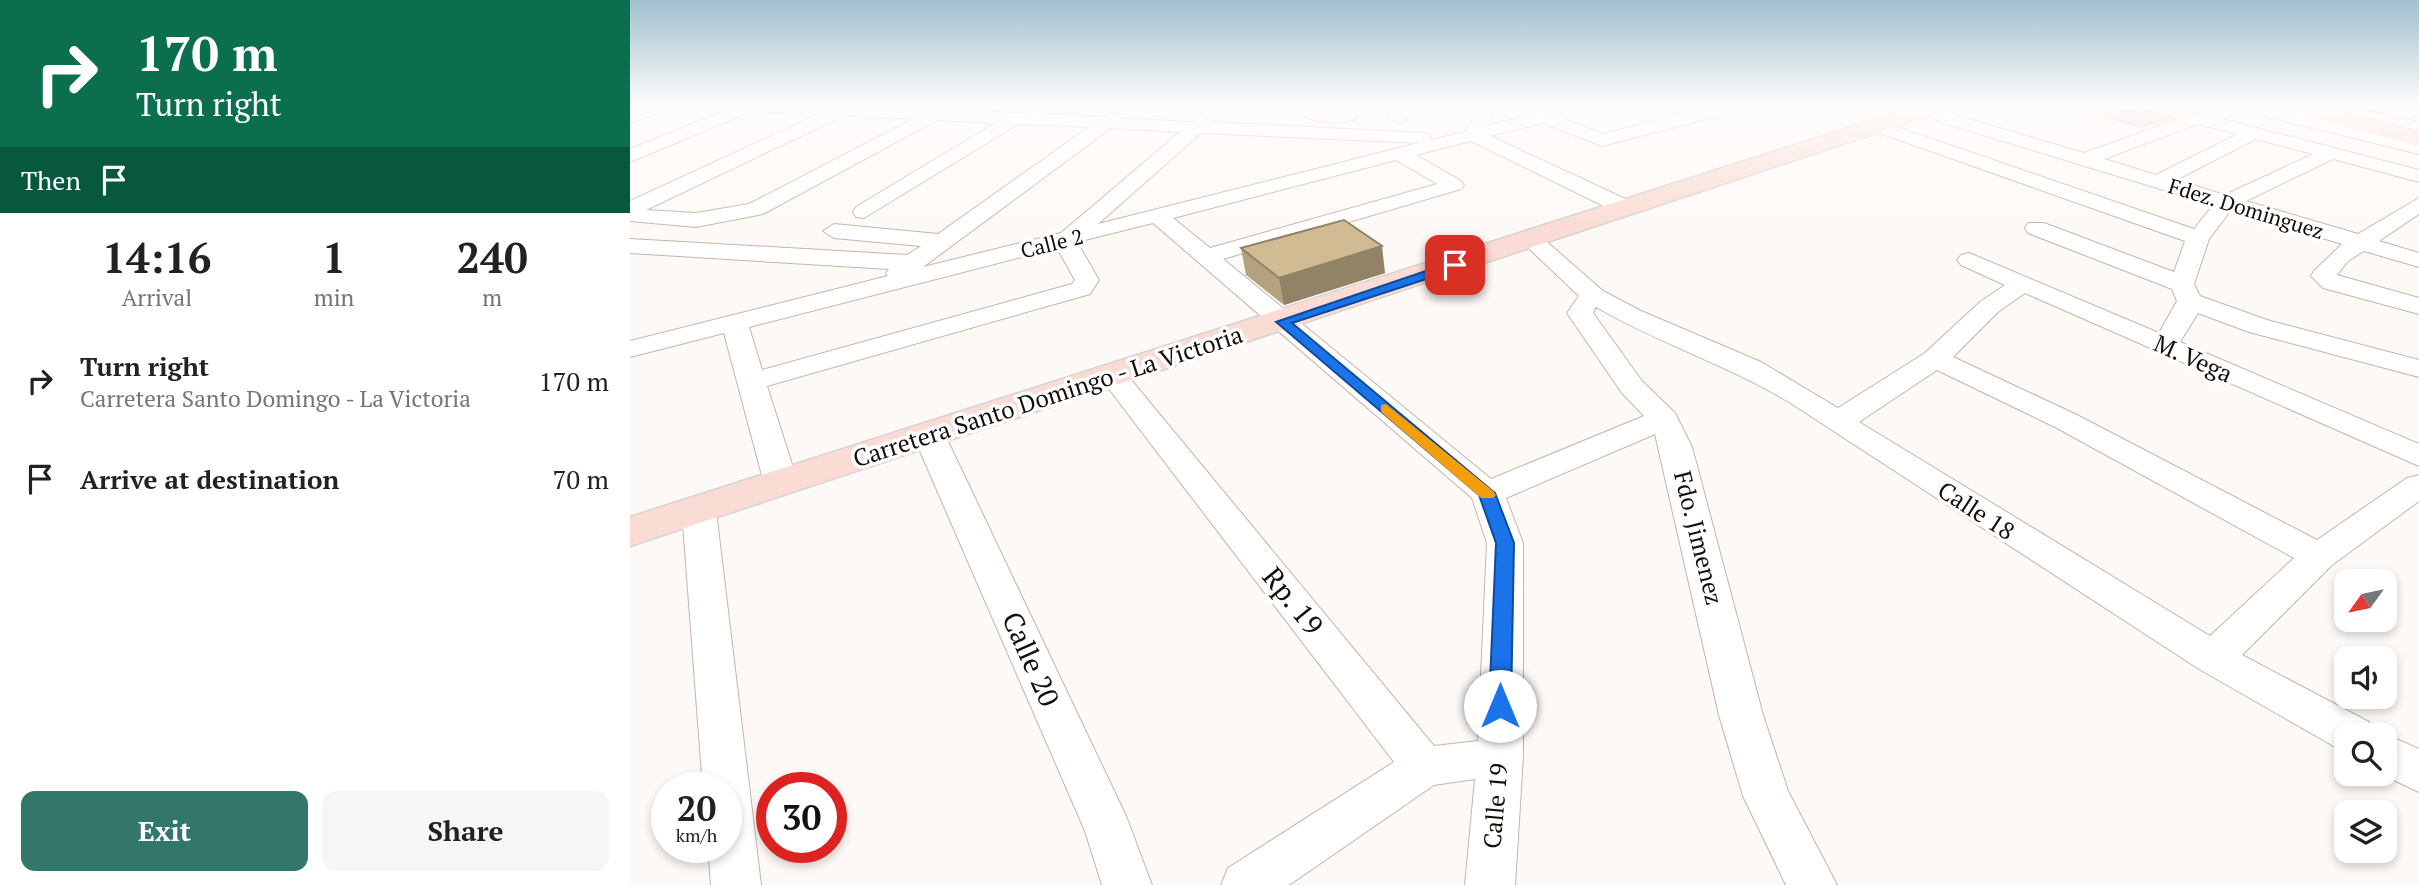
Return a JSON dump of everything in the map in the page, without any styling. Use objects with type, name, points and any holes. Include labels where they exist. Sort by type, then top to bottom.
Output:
[{"type":"main road","name":"Carretera Santo Domingo - La Victoria","points":[[630,532],[1283,322],[1818,145]]},
{"type":"street","points":[[630,156],[656,145]]},
{"type":"street","points":[[630,209],[768,145]]},
{"type":"street","points":[[630,215],[696,220],[755,209],[876,145]]},
{"type":"street","points":[[864,212],[971,145]]},
{"type":"street","points":[[879,285],[914,263],[1074,145]]},
{"type":"street","points":[[750,382],[1081,289],[1087,280],[1065,241],[1176,145]]},
{"type":"street","name":"Calle 2","points":[[630,349],[1434,145]]},
{"type":"street","points":[[1481,145],[1626,208]]},
{"type":"street","points":[[1932,145],[2197,238]]},
{"type":"street","name":"Fdez. Dominguez","points":[[2042,145],[2419,260]]},
{"type":"street","points":[[2084,160],[2124,145]]},
{"type":"street","points":[[2157,181],[2229,145]]},
{"type":"street","points":[[2302,145],[2419,176]]},
{"type":"street","points":[[2163,346],[2180,323],[2197,238],[2227,202],[2332,153]]},
{"type":"street","points":[[1208,256],[1454,185],[1399,154]]},
{"type":"street","points":[[1215,202],[1242,175]]},
{"type":"street","points":[[2419,204],[2340,257],[2323,276],[2332,283],[2419,306]]},
{"type":"street","points":[[1159,217],[1487,493],[1664,419]]},
{"type":"street","points":[[2391,223],[2419,231]]},
{"type":"street","points":[[2036,228],[2258,326],[2419,369]]},
{"type":"street","points":[[834,232],[944,241]]},
{"type":"street","points":[[1531,240],[1594,296]]},
{"type":"street","points":[[630,246],[914,263]]},
{"type":"street","name":"M. Vega","points":[[1969,260],[2419,456]]},
{"type":"street","points":[[1841,421],[1935,359],[1989,307],[2022,284]]},
{"type":"street","name":"Fdo. Jimenez","points":[[1594,296],[1585,303],[1580,313],[1632,387],[1664,419],[1676,447],[1741,715],[1766,796],[1812,885]]},
{"type":"street","name":"Calle 18","points":[[1594,296],[1632,317],[1751,368],[1841,421],[1963,503],[2213,658],[2334,725]]},
{"type":"street","points":[[734,322],[781,483]]},
{"type":"street","points":[[1935,359],[2066,421],[2319,556]]},
{"type":"street","name":"Rp. 19","points":[[1113,376],[1424,767]]},
{"type":"street","name":"Calle 20","points":[[929,435],[1108,831],[1127,885]]},
{"type":"street","points":[[2213,658],[2319,556],[2419,485]]},
{"type":"street","name":"Calle 19","points":[[1487,493],[1505,543],[1500,656],[1500,757],[1490,885]]},
{"type":"street","points":[[699,511],[736,885]]},
{"type":"street","points":[[1246,885],[1424,767],[1500,757]]},
{"type":"street","points":[[2397,760],[2419,772]]},
{"type":"building","points":[[1344,220],[1382,246],[1279,278],[1241,248]]},
{"type":"slow traffic","points":[[1386,409],[1487,495]]},
{"type":"route","points":[[1455,265],[1283,322],[1487,493],[1505,543],[1500,706]]}]
